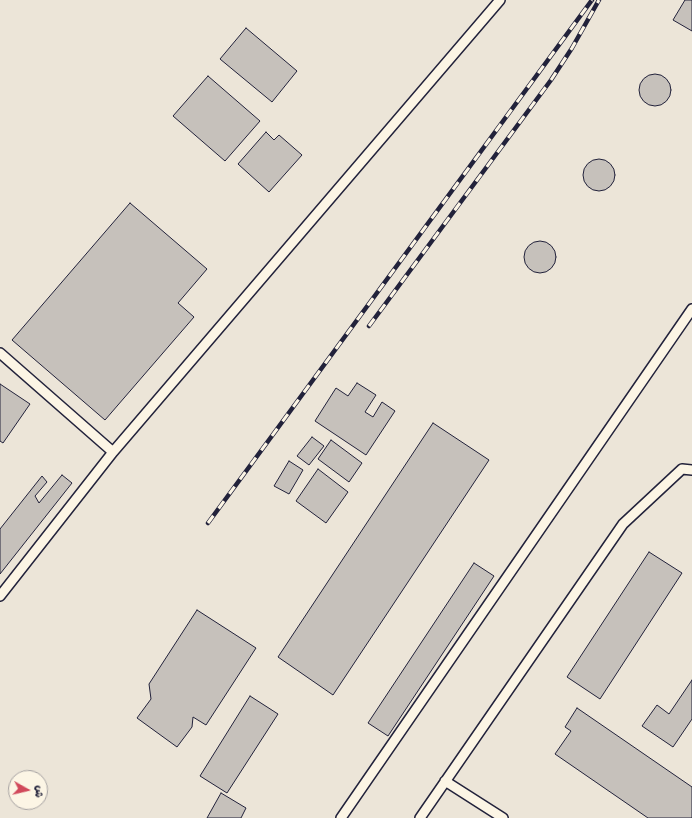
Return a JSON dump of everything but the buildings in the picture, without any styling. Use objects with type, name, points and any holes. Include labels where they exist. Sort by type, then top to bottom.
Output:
[{"type":"lane","points":[[0,596],[113,452],[500,0]]},
{"type":"lane","points":[[341,818],[692,309]]},
{"type":"lane","points":[[0,353],[113,452]]},
{"type":"lane","points":[[420,818],[623,524],[682,469],[692,470]]},
{"type":"lane","points":[[445,781],[503,818]]},
{"type":"shaded area","points":[[0,0],[692,0],[692,818],[0,818]]},
{"type":"railway","points":[[208,523],[592,0]]},
{"type":"railway","points":[[369,326],[551,80],[572,48],[599,0]]}]
